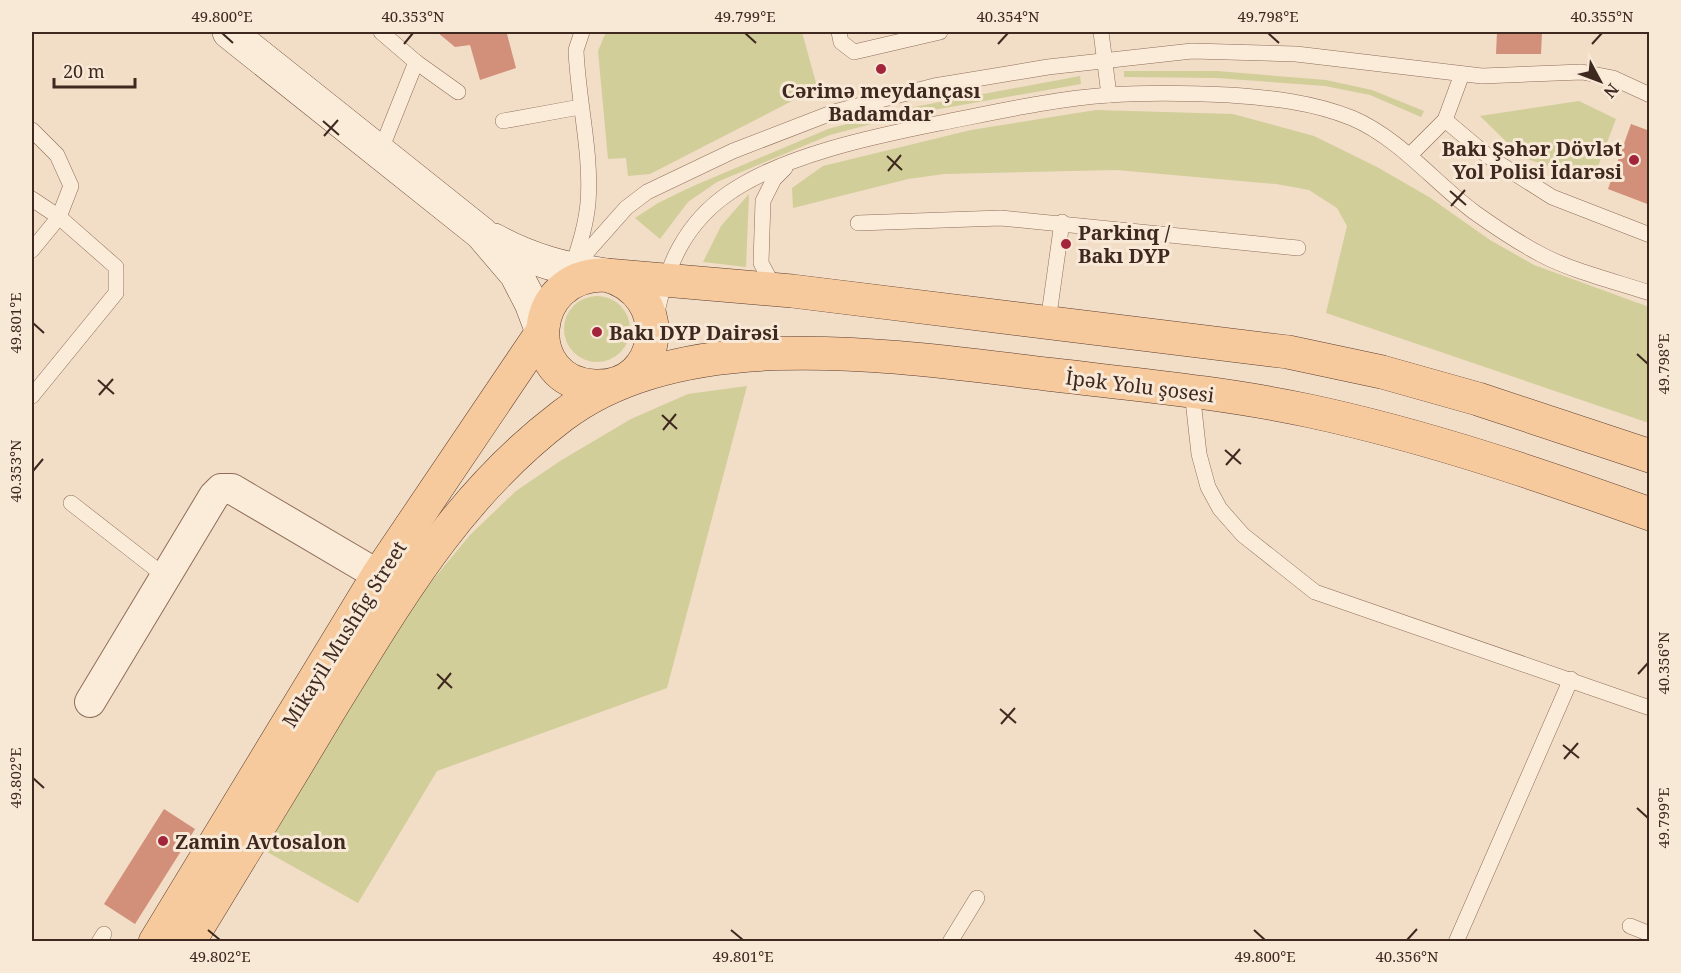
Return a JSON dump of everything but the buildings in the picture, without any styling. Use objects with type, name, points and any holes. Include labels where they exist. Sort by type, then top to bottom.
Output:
[{"type":"main road","name":"Mikayil Mushfig Street","points":[[155,942],[378,575],[546,317],[560,289],[574,280],[590,275],[606,275],[792,291]]},
{"type":"main road","points":[[546,317],[548,356],[564,375],[594,386],[619,382],[637,369],[644,360],[652,340],[653,329],[649,310],[639,293],[624,282],[606,275]]},
{"type":"main road","points":[[792,291],[1259,347],[1323,359],[1478,399],[1650,456]]},
{"type":"main road","name":"İpək Yolu şosesi","points":[[619,382],[698,360],[783,354],[871,357],[955,364],[1192,391],[1309,411],[1386,429],[1478,456],[1650,514]]},
{"type":"main road","name":"Mikayil Mushfig Street","points":[[189,942],[403,591],[443,534],[493,477],[532,440],[565,413],[619,382]]},
{"type":"street","points":[[229,32],[481,233],[521,255],[572,270],[606,275]]},
{"type":"street","points":[[481,233],[516,274],[531,303],[546,317]]},
{"type":"street","points":[[90,702],[220,489],[232,489],[378,575]]},
{"type":"lane","points":[[381,32],[416,62],[458,92]]},
{"type":"lane","points":[[572,270],[585,223],[588,201],[588,170],[576,50],[582,32]]},
{"type":"lane","points":[[839,32],[841,42],[854,52],[940,32]]},
{"type":"lane","points":[[1101,32],[1107,59],[1109,95]]},
{"type":"lane","points":[[546,317],[572,270],[611,222],[647,192],[733,150],[788,128],[834,112],[934,86],[1107,59],[1192,51],[1296,54],[1482,76],[1582,72],[1613,78],[1650,95]]},
{"type":"lane","points":[[380,152],[416,62]]},
{"type":"lane","points":[[1410,155],[1445,120],[1462,74]]},
{"type":"lane","points":[[653,329],[663,280],[688,234],[729,193],[799,160],[871,136],[1064,100],[1109,95],[1187,93],[1287,99],[1354,119],[1410,155],[1473,211],[1543,256],[1650,293]]},
{"type":"lane","points":[[502,120],[580,107]]},
{"type":"lane","points":[[1445,120],[1489,158],[1552,197],[1650,236]]},
{"type":"lane","points":[[32,130],[57,155],[71,186],[59,217],[32,250]]},
{"type":"lane","points":[[792,291],[777,284],[763,270],[760,262],[763,201],[774,179],[799,160]]},
{"type":"lane","points":[[32,199],[59,217],[116,267],[116,293],[32,396]]},
{"type":"lane","points":[[858,223],[1001,218],[1062,222],[1298,248]]},
{"type":"lane","points":[[1048,322],[1062,222]]},
{"type":"lane","points":[[1192,391],[1199,454],[1209,487],[1220,509],[1243,535],[1315,592],[1650,708]]},
{"type":"lane","points":[[71,503],[166,577]]},
{"type":"lane","points":[[1456,942],[1571,679]]},
{"type":"lane","points":[[950,942],[977,898]]},
{"type":"lane","points":[[1630,926],[1650,934]]},
{"type":"shaded area","points":[[606,32],[802,32],[819,94],[796,99],[650,174],[628,176],[626,158],[608,159],[598,51]]},
{"type":"shaded area","points":[[1124,71],[1217,71],[1326,80],[1372,90],[1424,111],[1421,117],[1370,95],[1325,86],[1216,78],[1124,77]]},
{"type":"shaded area","points":[[1080,76],[1081,84],[905,115],[830,135],[717,182],[688,202],[660,239],[635,218],[658,203],[691,187],[828,129],[903,109]]},
{"type":"shaded area","points":[[1579,101],[1616,119],[1592,182],[1522,157],[1480,116]]},
{"type":"shaded area","points":[[1096,110],[1233,114],[1314,136],[1377,167],[1429,197],[1490,240],[1534,265],[1649,307],[1649,423],[1326,313],[1347,226],[1337,208],[1309,190],[1276,184],[1116,170],[944,174],[908,179],[793,208],[792,188],[823,166],[971,130]]},
{"type":"shaded area","points":[[749,194],[746,267],[703,262],[721,226]]},
{"type":"shaded area","name":"Bakı DYP Dairəsi","points":[[597,296],[610,299],[620,306],[627,316],[630,329],[627,342],[620,352],[610,359],[597,362],[584,359],[574,352],[567,342],[564,329],[567,316],[574,306],[584,299]]},
{"type":"shaded area","points":[[747,386],[667,688],[437,771],[358,903],[260,848],[417,599],[470,535],[516,491],[560,461],[631,419],[688,394]]},
{"type":"place","name":"Cərimə meydançası Badamdar","points":[[881,69]]},
{"type":"place","name":"Bakı Şəhər Dövlət Yol Polisi İdarəsi","points":[[1634,160]]},
{"type":"place","name":"Parkinq / Bakı DYP","points":[[1066,244]]},
{"type":"place","name":"Bakı DYP Dairəsi","points":[[597,332]]},
{"type":"place","name":"Zamin Avtosalon","points":[[163,841]]}]
